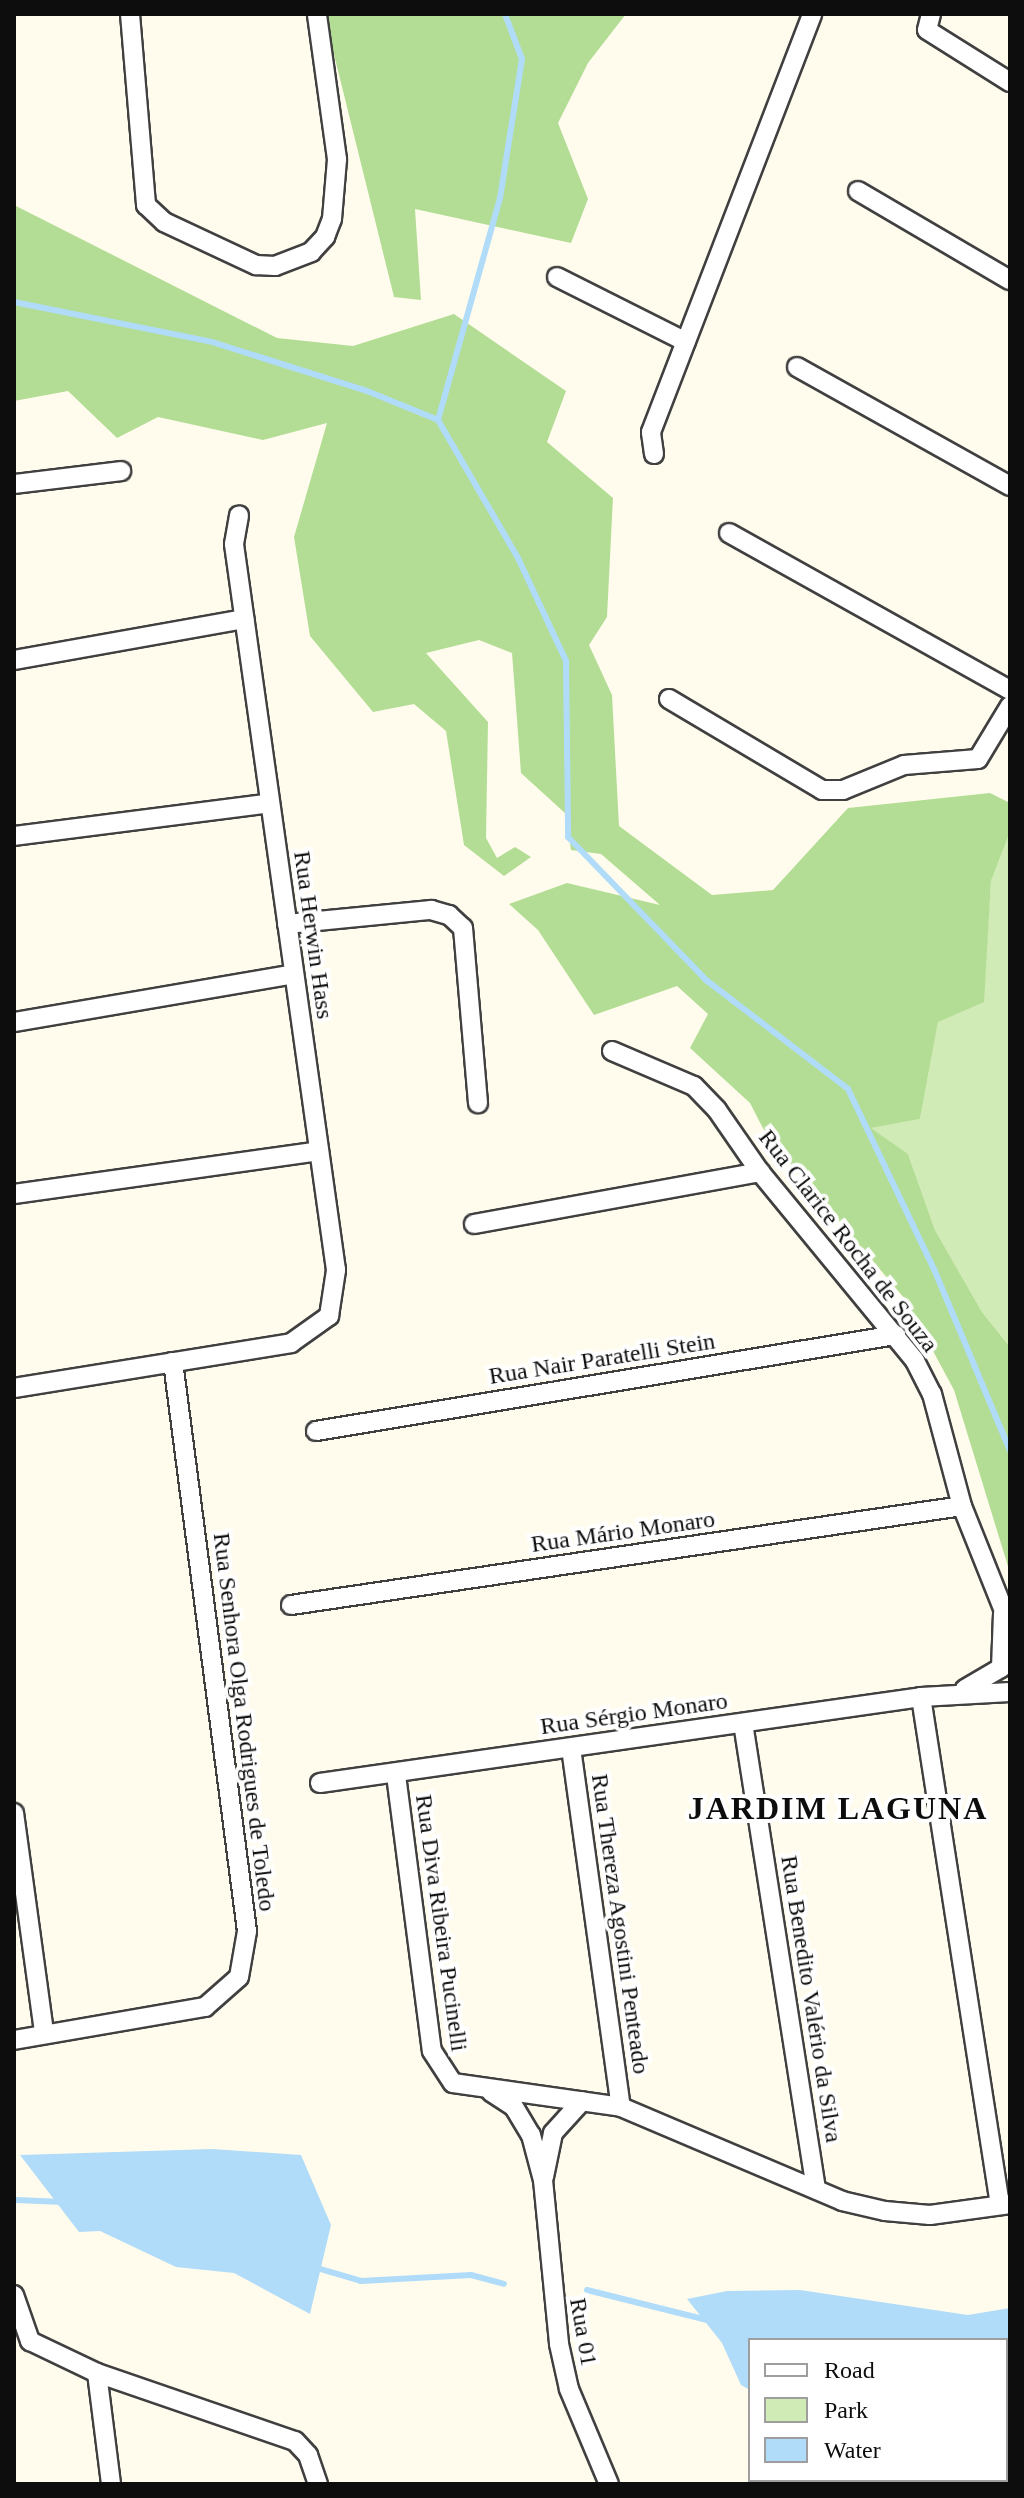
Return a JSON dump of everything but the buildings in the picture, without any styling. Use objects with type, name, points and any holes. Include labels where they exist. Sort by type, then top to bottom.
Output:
[{"type":"street","points":[[130,14],[146,205],[164,222],[256,265],[294,262],[321,243],[332,219],[337,159],[317,14]]},
{"type":"street","points":[[654,454],[651,432],[812,14]]},
{"type":"street","points":[[931,14],[927,30],[1010,82]]},
{"type":"street","points":[[858,191],[1010,280]]},
{"type":"street","points":[[557,277],[686,342]]},
{"type":"street","points":[[797,367],[1010,486]]},
{"type":"street","points":[[14,484],[121,471]]},
{"type":"street","name":"Rua Herwin Hass","points":[[173,1362],[291,1343],[329,1316],[336,1270],[234,544],[239,515]]},
{"type":"street","points":[[729,533],[1010,690]]},
{"type":"street","points":[[14,660],[244,619]]},
{"type":"street","points":[[669,699],[822,790],[843,790],[904,765],[978,759],[1010,706]]},
{"type":"street","points":[[14,836],[270,803]]},
{"type":"street","points":[[287,924],[431,910],[449,915],[463,928],[478,1103]]},
{"type":"street","points":[[14,1022],[294,974]]},
{"type":"street","name":"Rua Clarice Rocha de Souza","points":[[612,1051],[694,1086],[760,1172],[896,1335],[932,1394],[962,1506],[1006,1619],[1006,1652],[1001,1668],[990,1679],[955,1693]]},
{"type":"street","points":[[14,1194],[319,1151]]},
{"type":"street","points":[[474,1224],[760,1172]]},
{"type":"street","name":"Rua Nair Paratelli Stein","points":[[316,1431],[896,1335]]},
{"type":"street","points":[[14,1388],[173,1362]]},
{"type":"street","name":"Rua Senhora Olga Rodrigues de Toledo","points":[[14,2040],[44,2032],[205,2007],[239,1977],[247,1931],[173,1362]]},
{"type":"street","name":"Rua Mário Monaro","points":[[291,1605],[962,1506]]},
{"type":"street","points":[[955,1693],[1010,1692]]},
{"type":"street","name":"Rua Sérgio Monaro","points":[[320,1783],[396,1775],[955,1693]]},
{"type":"street","points":[[486,2088],[621,2107],[816,2189],[885,2211],[930,2215],[1005,2205],[921,1697]]},
{"type":"street","name":"Rua Benedito Valério da Silva","points":[[743,1723],[816,2189]]},
{"type":"street","name":"Rua Thereza Agostini Penteado","points":[[571,1748],[621,2107]]},
{"type":"street","name":"Rua Diva Ribeira Pucinelli","points":[[396,1775],[432,2051],[443,2076],[459,2085],[486,2088]]},
{"type":"street","points":[[14,1813],[44,2032]]},
{"type":"street","name":"Rua 01","points":[[486,2088],[524,2120],[543,2180],[559,2344],[569,2389],[609,2484]]},
{"type":"street","name":"Rua 01","points":[[543,2180],[553,2133],[582,2101]]},
{"type":"street","points":[[14,2295],[30,2341],[97,2373],[295,2441],[308,2455],[318,2484]]},
{"type":"street","points":[[97,2373],[111,2484]]},
{"type":"green space","points":[[324,14],[626,14],[588,63],[558,123],[588,199],[571,243],[415,209],[421,300],[394,297]]},
{"type":"green space","points":[[14,205],[277,338],[353,346],[454,314],[566,391],[547,442],[613,498],[607,617],[589,645],[612,695],[619,826],[712,895],[773,890],[848,808],[990,793],[1010,803],[1010,832],[991,881],[984,1002],[938,1022],[920,1119],[871,1128],[908,1154],[935,1230],[982,1312],[1010,1347],[1010,1573],[954,1390],[905,1299],[767,1136],[750,1103],[690,1048],[708,1014],[677,986],[594,1015],[538,930],[509,904],[567,883],[660,905],[601,854],[571,850],[566,814],[521,773],[512,653],[479,640],[426,653],[488,722],[486,838],[497,858],[515,847],[531,857],[504,876],[464,845],[446,731],[414,704],[373,712],[310,636],[294,537],[327,423],[263,440],[158,417],[117,438],[68,391],[14,401]]},
{"type":"green space","points":[[1010,832],[1010,1347],[982,1312],[935,1230],[908,1154],[870,1128],[920,1119],[938,1021],[983,1001],[991,881]]},
{"type":"water","points":[[212,2149],[301,2155],[331,2225],[310,2314],[234,2273],[176,2267],[100,2231],[79,2232],[20,2155]]},
{"type":"water","points":[[800,2290],[968,2315],[1010,2308],[1010,2466],[1008,2338],[748,2338],[748,2389],[741,2385],[722,2343],[687,2299],[727,2291]]},
{"type":"waterway","points":[[505,14],[522,59],[500,198],[438,420],[518,558],[566,661],[568,837],[706,980],[848,1089],[934,1269],[1010,1451]]},
{"type":"waterway","points":[[14,302],[212,342],[367,391],[438,420]]},
{"type":"waterway","points":[[16,2200],[64,2202]]},
{"type":"waterway","points":[[314,2267],[361,2281],[471,2275],[504,2284]]},
{"type":"waterway","points":[[587,2290],[711,2321]]},
{"type":"district","name":"JARDIM LAGUNA","points":[[838,1808]]}]
